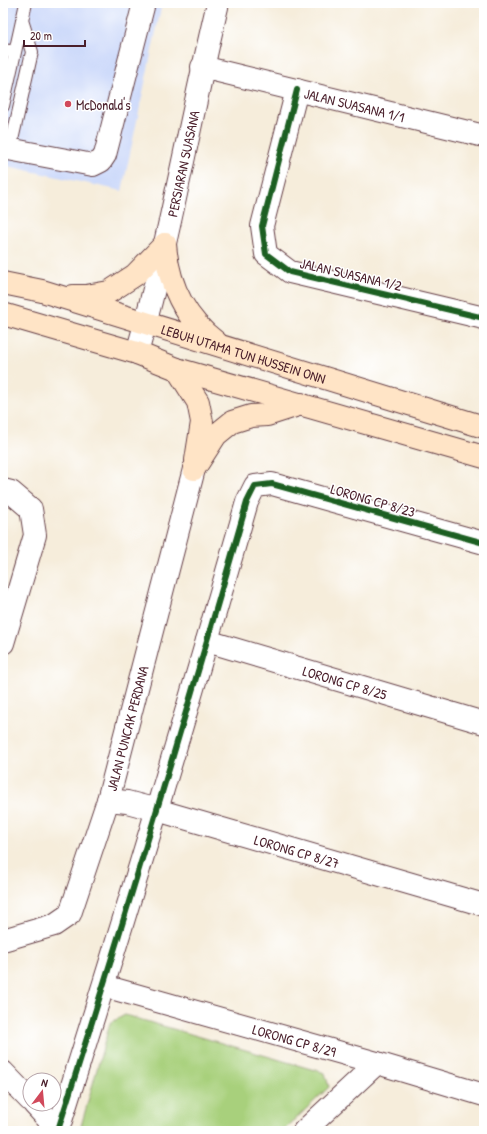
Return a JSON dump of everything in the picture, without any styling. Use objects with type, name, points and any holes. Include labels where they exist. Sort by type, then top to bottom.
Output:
[{"type":"main road","points":[[59,296],[86,296],[109,292],[135,275],[165,244]]},
{"type":"main road","points":[[165,244],[166,262],[171,280],[180,301],[197,325],[224,348]]},
{"type":"main road","name":"LEBUH UTAMA TUN HUSSEIN ONN","points":[[3,283],[59,296],[484,427]]},
{"type":"main road","points":[[3,314],[137,353],[177,369],[484,457]]},
{"type":"main road","points":[[177,369],[198,402],[202,422],[194,469]]},
{"type":"main road","points":[[194,469],[216,435],[232,422],[251,416],[267,415],[301,404]]},
{"type":"street","points":[[6,149],[93,165],[101,161],[105,155],[144,3]]},
{"type":"street","name":"PERSIARAN SUASANA","points":[[137,353],[165,244],[202,67],[218,3]]},
{"type":"street","name":"JALAN SUASANA 1/1","points":[[202,67],[484,136]]},
{"type":"street","name":"JALAN SUASANA 1/2","points":[[297,90],[262,226],[266,254],[290,272],[484,318]]},
{"type":"street","name":"JALAN PUNCAK PERDANA","points":[[3,940],[54,926],[70,914],[108,800],[194,469]]},
{"type":"street","name":"LORONG CP 8/23","points":[[207,641],[247,502],[255,486],[272,484],[484,543]]},
{"type":"street","points":[[3,490],[11,492],[31,510],[35,535],[3,643]]},
{"type":"street","points":[[42,1112],[59,1130],[104,986],[207,641]]},
{"type":"street","name":"LORONG CP 8/25","points":[[207,641],[484,723]]},
{"type":"street","name":"LORONG CP 8/27","points":[[108,800],[127,802],[157,810],[484,905]]},
{"type":"street","name":"LORONG CP 8/29","points":[[104,986],[377,1063],[484,1096]]},
{"type":"street","points":[[304,1131],[377,1063]]},
{"type":"street","points":[[3,1072],[22,1092]]},
{"type":"lane","points":[[3,106],[26,3]]},
{"type":"lane","points":[[6,149],[32,52],[22,20]]},
{"type":"lane","points":[[3,50],[15,52]]},
{"type":"shaded area","points":[[3,3],[162,3],[122,191],[3,165]]},
{"type":"green space","points":[[125,1015],[325,1073],[329,1087],[283,1131],[82,1131],[81,1126],[110,1023]]},
{"type":"cycle path","points":[[297,90],[262,226],[266,254],[290,272],[484,318]]},
{"type":"cycle path","points":[[58,1130],[155,817],[247,502],[255,486],[272,484],[484,543]]},
{"type":"place","name":"McDonald's","points":[[68,104]]}]
